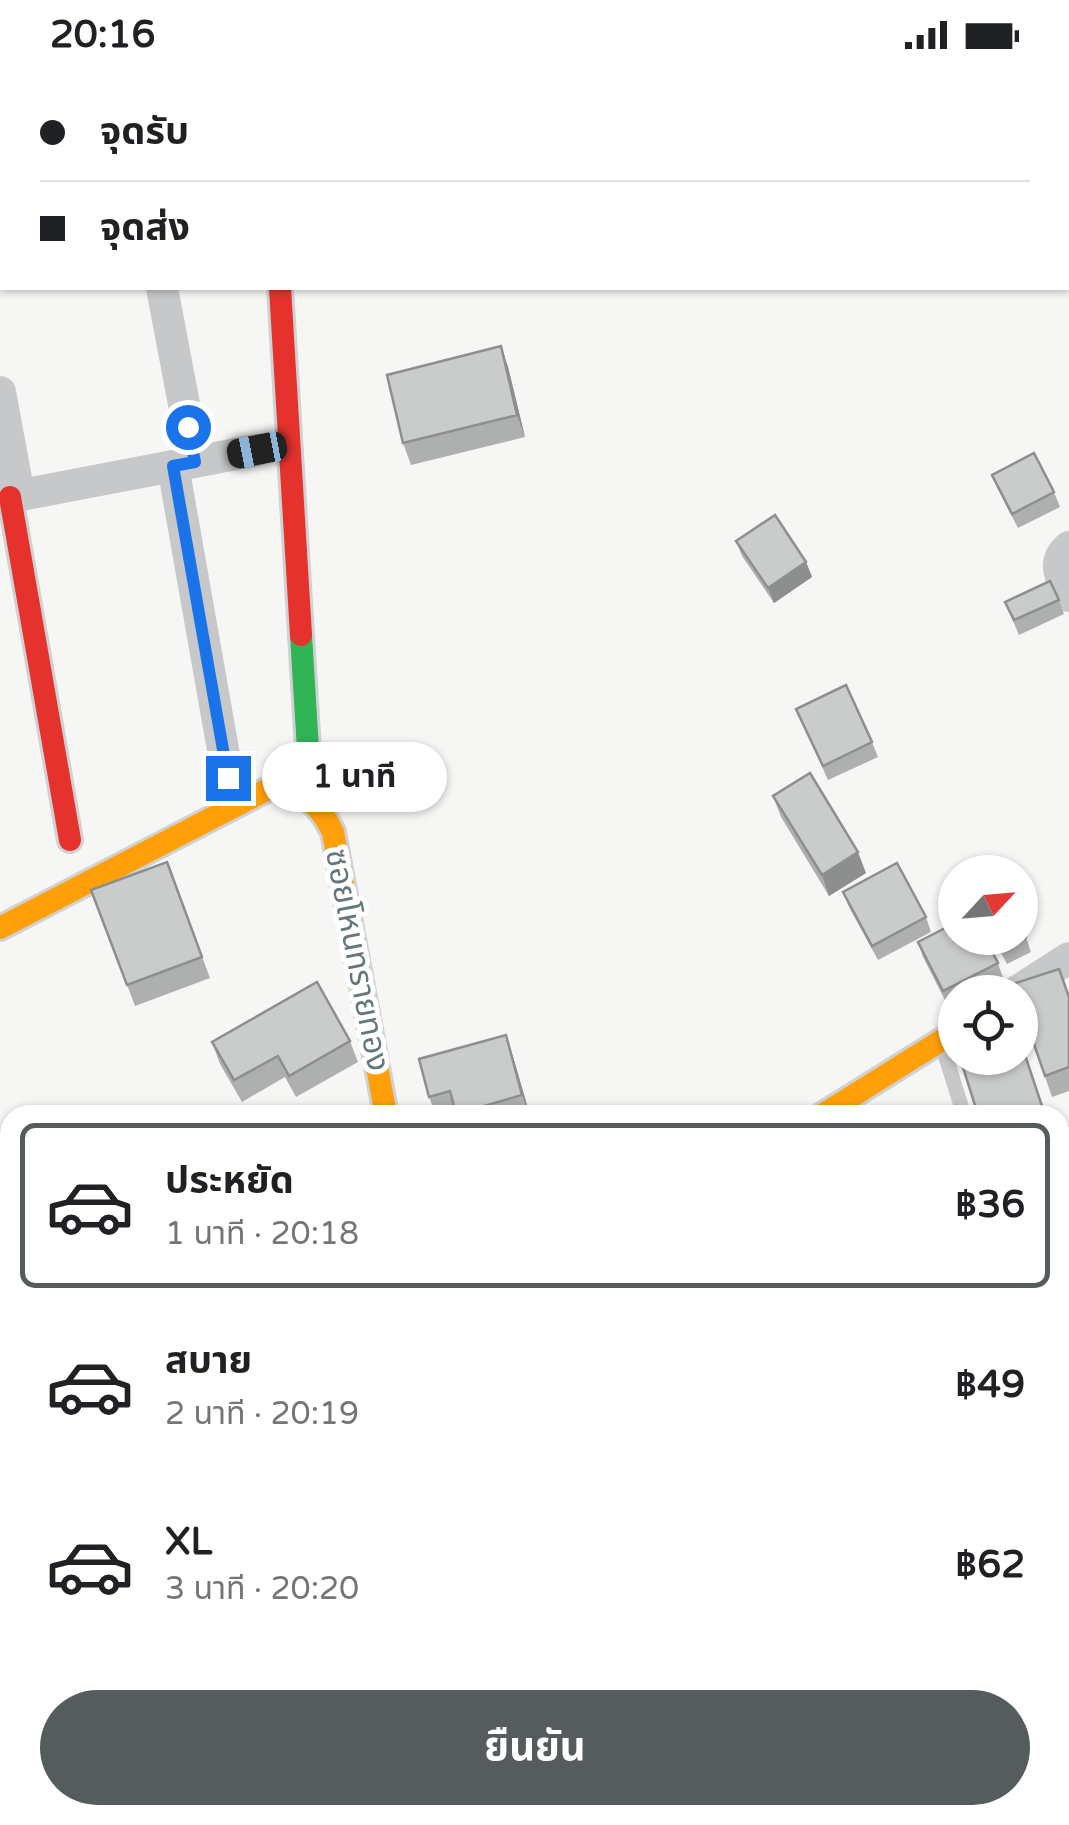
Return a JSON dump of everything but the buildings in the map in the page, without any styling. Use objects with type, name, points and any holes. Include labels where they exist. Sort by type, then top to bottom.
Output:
[{"type":"street","points":[[162,290],[228,778]]},
{"type":"street","points":[[280,290],[310,766]]},
{"type":"street","points":[[0,392],[10,497],[70,840]]},
{"type":"street","points":[[10,497],[257,450]]},
{"type":"street","points":[[1069,547],[1058,564],[1069,596]]},
{"type":"street","name":"ซอยโหนทรายทอง","points":[[0,928],[270,788],[297,792],[322,809],[333,832],[384,1105]]},
{"type":"street","points":[[1038,978],[1069,958]]},
{"type":"street","points":[[838,1105],[938,1042]]},
{"type":"lane","points":[[956,1075],[962,1105]]},
{"type":"traffic: fast","points":[[301,635],[309,766]]},
{"type":"traffic: slow","points":[[0,928],[270,788],[301,796],[315,805],[333,832],[384,1105]]},
{"type":"traffic: slow","points":[[838,1105],[938,1043]]},
{"type":"traffic: jam","points":[[280,290],[301,635]]},
{"type":"traffic: jam","points":[[10,497],[70,840]]},
{"type":"route","points":[[188,427],[195,462],[173,466],[228,778]]}]
